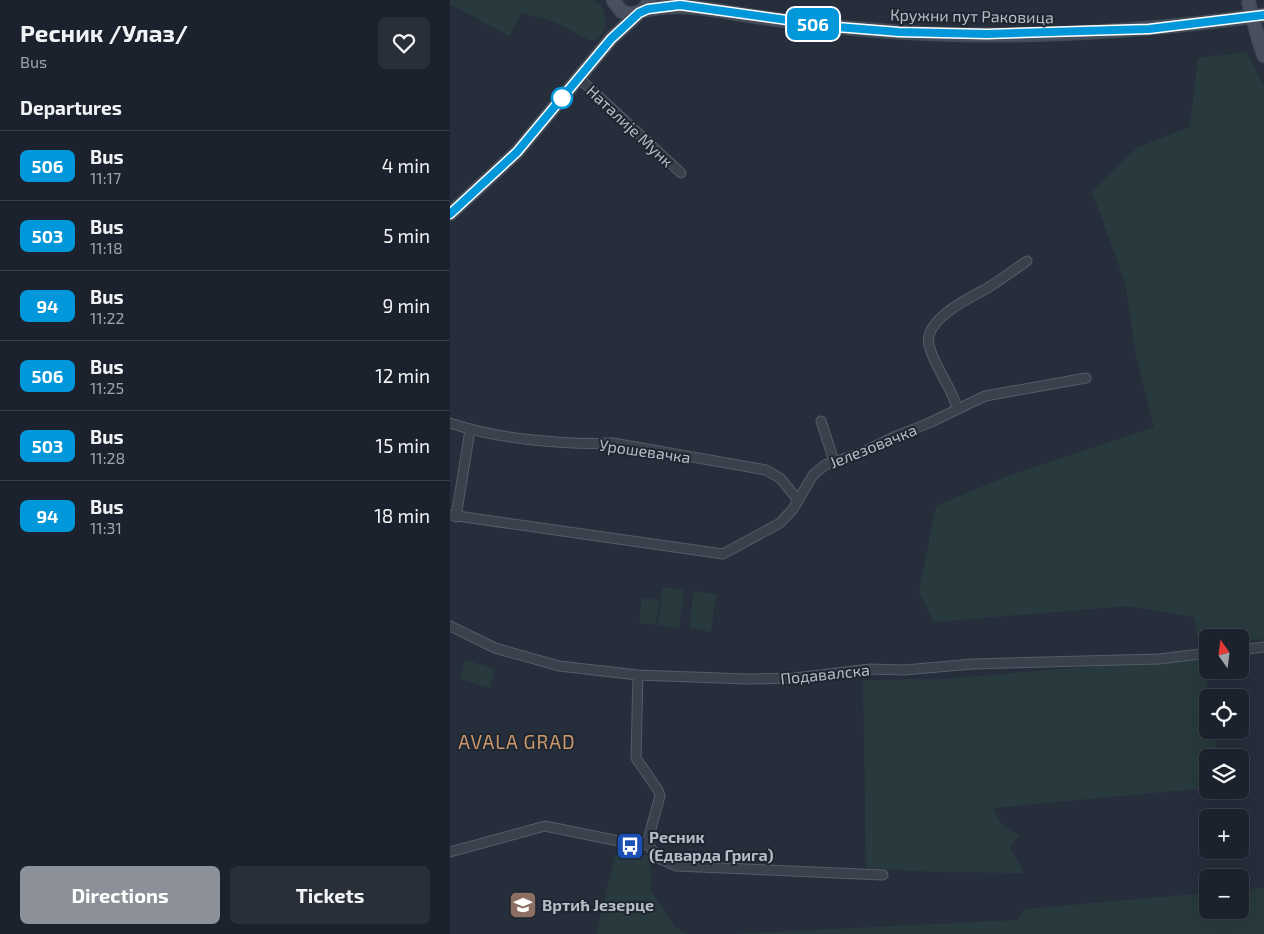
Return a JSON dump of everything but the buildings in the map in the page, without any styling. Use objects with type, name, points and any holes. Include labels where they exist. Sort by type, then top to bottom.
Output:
[{"type":"main road","points":[[450,214],[517,152],[611,39],[640,12],[649,0]]},
{"type":"main road","points":[[1248,0],[1264,56]]},
{"type":"main road","points":[[613,2],[626,14],[640,12]]},
{"type":"main road","points":[[611,39],[613,2]]},
{"type":"main road","name":"Кружни пут Раковица","points":[[640,12],[676,2],[837,27],[970,34],[1064,33],[1149,29],[1264,15]]},
{"type":"street","name":"Наталије Мунк","points":[[579,78],[681,173]]},
{"type":"street","points":[[957,408],[952,390],[930,351],[928,342],[930,334],[950,309],[1028,261]]},
{"type":"street","name":"Јелезовачка","points":[[453,516],[722,554],[775,527],[789,514],[813,475],[819,469],[834,461],[861,453],[939,419],[957,408],[985,396],[1086,378]]},
{"type":"street","points":[[822,421],[834,461]]},
{"type":"street","name":"Урошевачка","points":[[450,423],[470,430],[581,443],[613,443],[766,470],[780,478],[798,500]]},
{"type":"street","points":[[453,516],[470,430]]},
{"type":"street","name":"Подавалска","points":[[450,626],[495,648],[539,661],[578,669],[638,675],[746,679],[795,678],[870,669],[904,670],[1043,660],[1159,659],[1199,654]]},
{"type":"street","points":[[1249,649],[1264,647]]},
{"type":"street","points":[[638,675],[636,758],[658,790],[660,796],[647,843]]},
{"type":"street","points":[[450,852],[545,826],[640,845],[647,843]]},
{"type":"street","points":[[647,843],[658,858],[676,866],[883,875]]},
{"type":"shaded area","points":[[450,0],[593,0],[602,6],[605,24],[603,32],[596,40],[589,40],[555,22],[522,13],[509,36],[450,4]]},
{"type":"shaded area","points":[[1246,52],[1264,86],[1264,639],[1249,641],[1249,629],[1199,629],[1199,640],[1194,617],[1128,606],[934,622],[919,591],[936,506],[1005,477],[1154,427],[1136,355],[1125,283],[1092,191],[1138,147],[1190,127],[1198,58]]},
{"type":"shaded area","points":[[663,587],[684,590],[679,628],[658,625]]},
{"type":"shaded area","points":[[694,591],[716,594],[711,632],[689,628]]},
{"type":"shaded area","points":[[642,598],[659,600],[656,625],[639,623]]},
{"type":"shaded area","points":[[1199,657],[1199,679],[1206,679],[1208,689],[1199,689],[1199,739],[1215,739],[1217,749],[1199,749],[1199,789],[993,808],[997,818],[1003,825],[1020,835],[1010,847],[1024,873],[934,872],[866,868],[863,680],[943,679]]},
{"type":"shaded area","points":[[465,660],[495,669],[490,688],[460,679]]},
{"type":"shaded area","points":[[617,848],[646,855],[650,858],[651,891],[675,927],[687,934],[596,934]]},
{"type":"shaded area","points":[[1264,888],[1264,934],[732,934],[1017,920],[1025,909],[1199,894],[1199,919],[1249,919],[1249,889]]},
{"type":"bus line","name":"506","points":[[450,214],[517,152],[611,39],[639,13],[648,9],[680,5],[837,27],[934,34],[1082,33],[1149,29],[1264,15]]},
{"type":"place","name":"Ресник (Едварда Грига)","points":[[630,846]]},
{"type":"place","name":"Вртић Језерце","points":[[523,905]]},
{"type":"district","name":"AVALA GRAD","points":[[517,742]]}]
